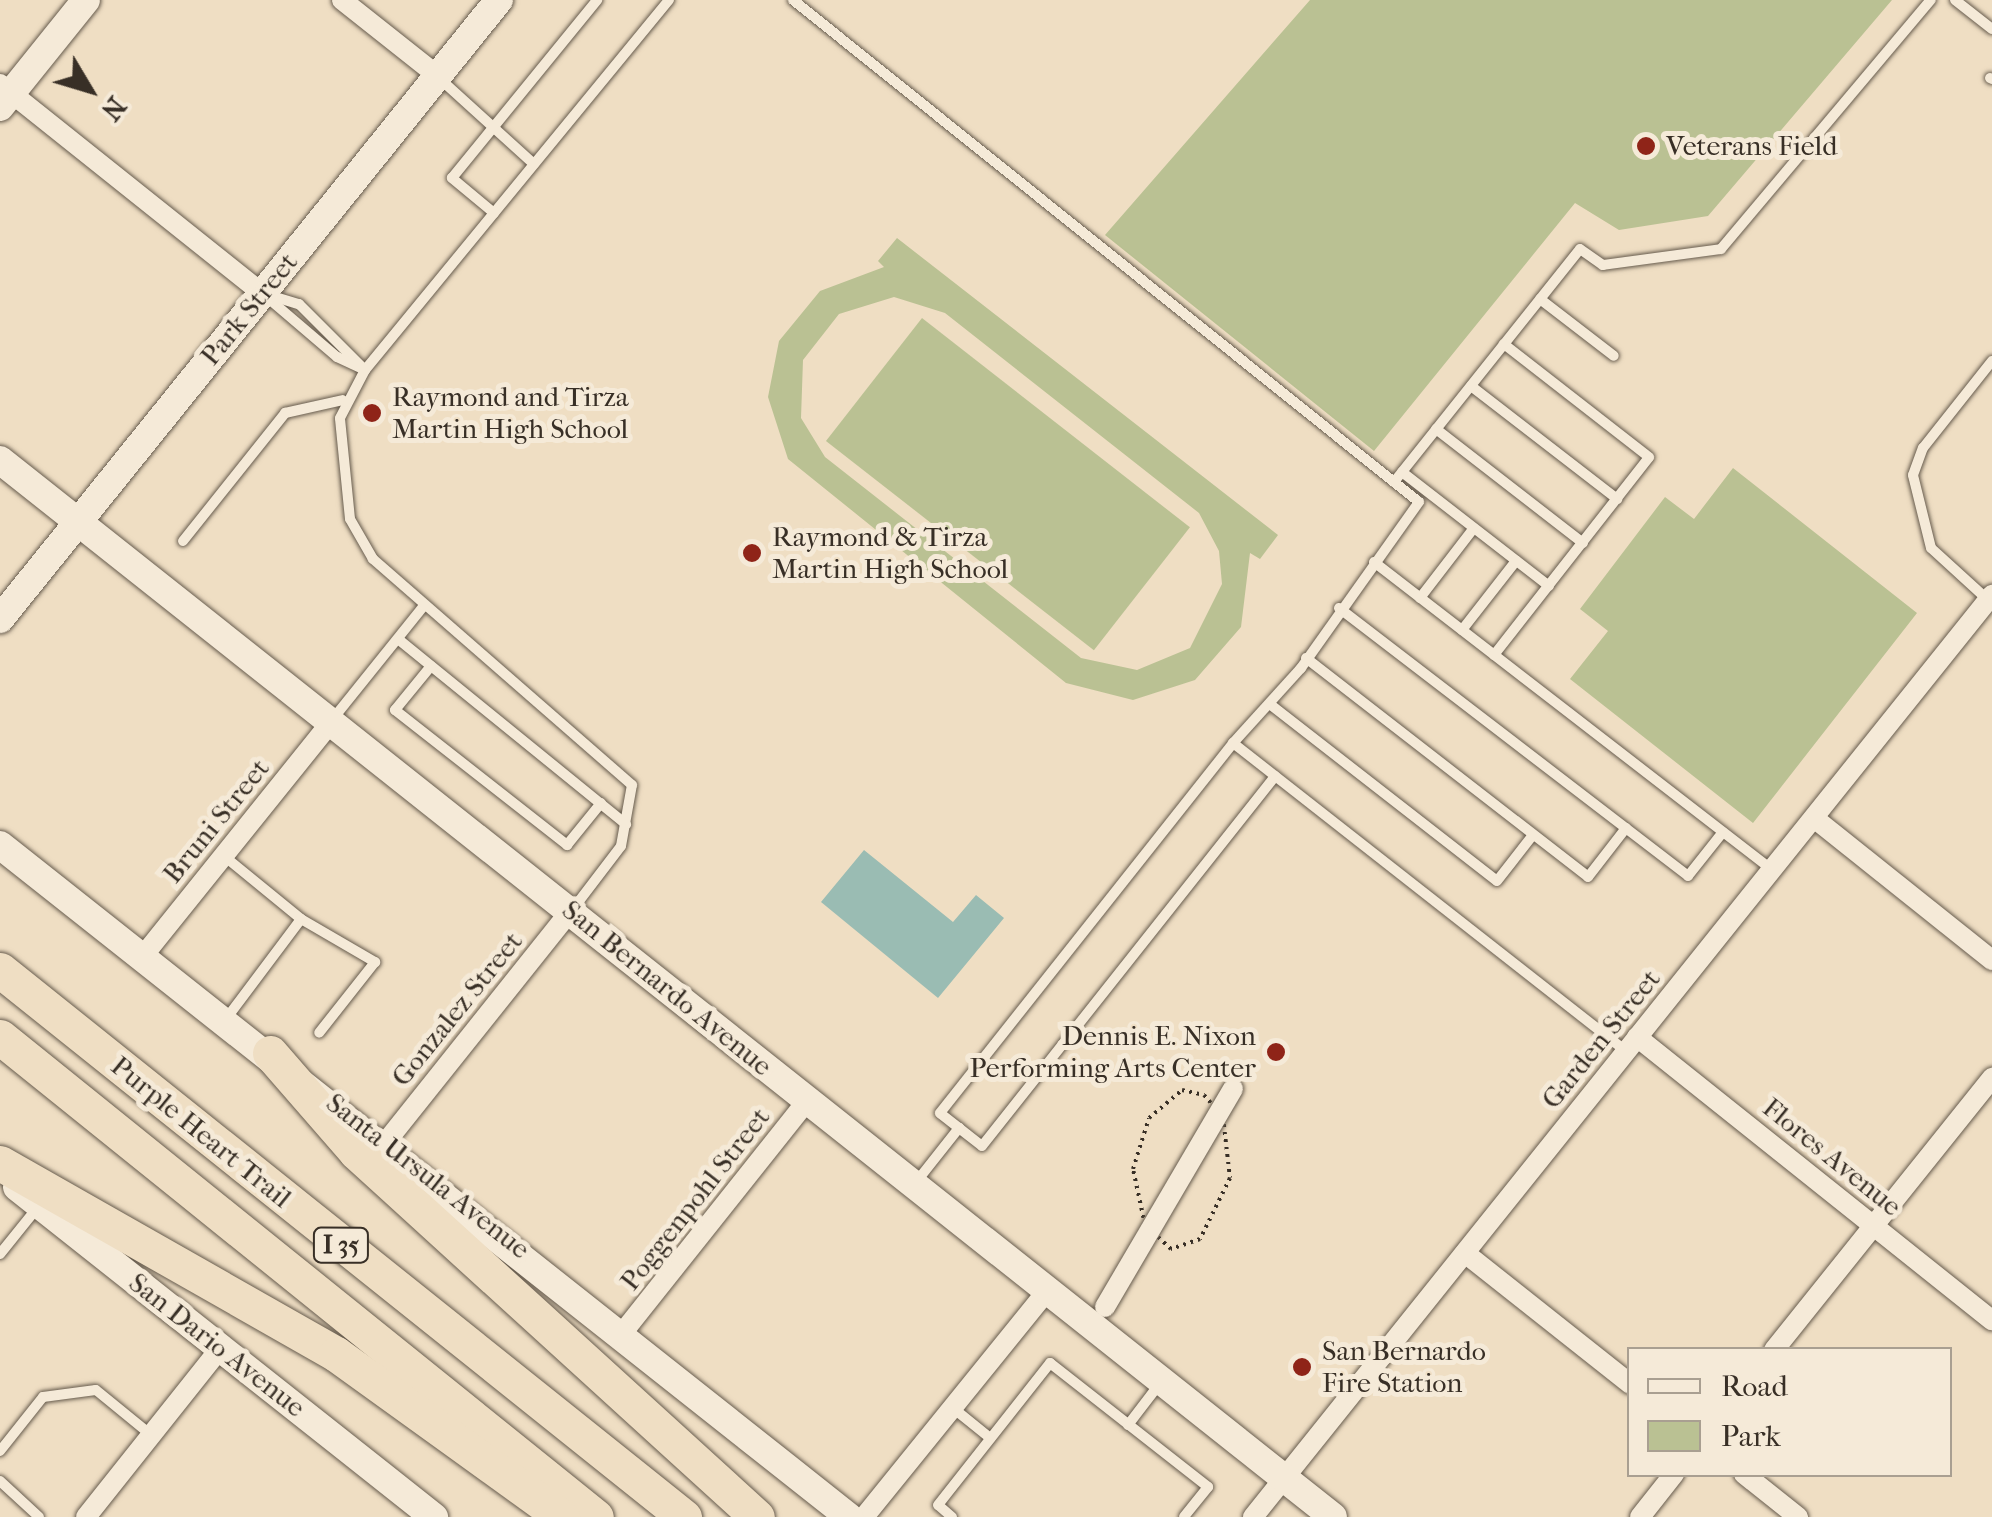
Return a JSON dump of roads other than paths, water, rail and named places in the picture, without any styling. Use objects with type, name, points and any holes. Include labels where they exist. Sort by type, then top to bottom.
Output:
[{"type":"highway","name":"Purple Heart Trail","points":[[0,970],[684,1517]]},
{"type":"highway","name":"Purple Heart Trail","points":[[0,1037],[596,1517]]},
{"type":"highway","points":[[270,1053],[356,1152],[758,1517]]},
{"type":"highway","points":[[0,1163],[336,1354],[562,1517]]},
{"type":"main road","points":[[4,94],[86,0]]},
{"type":"main road","name":"Park Street","points":[[0,619],[500,0]]},
{"type":"main road","name":"San Bernardo Avenue","points":[[0,460],[1331,1516]]},
{"type":"main road","name":"Santa Ursula Avenue","points":[[0,845],[386,1142],[848,1517]]},
{"type":"main road","name":"San Dario Avenue","points":[[0,1173],[434,1517]]},
{"type":"street","points":[[342,0],[438,76]]},
{"type":"street","points":[[4,94],[262,293]]},
{"type":"street","name":"Garden Street","points":[[1254,1517],[1991,599]]},
{"type":"street","name":"Bruni Street","points":[[143,956],[332,721]]},
{"type":"street","points":[[1814,818],[1992,960]]},
{"type":"street","name":"Gonzalez Street","points":[[386,1142],[571,910]]},
{"type":"street","name":"Flores Avenue","points":[[1632,1044],[1992,1320]]},
{"type":"street","points":[[1776,1347],[1992,1078]]},
{"type":"street","points":[[1106,1306],[1233,1089]]},
{"type":"street","name":"Poggenpohl Street","points":[[624,1332],[808,1100]]},
{"type":"street","points":[[1465,1253],[1627,1382]]},
{"type":"street","points":[[864,1517],[1048,1290]]},
{"type":"street","points":[[86,1517],[220,1347]]},
{"type":"street","points":[[1640,1517],[1672,1477]]},
{"type":"street","points":[[1748,1477],[1798,1517]]},
{"type":"lane","points":[[494,213],[452,178],[597,0]]},
{"type":"lane","points":[[571,910],[615,858],[626,824],[632,785],[621,769],[423,607],[372,560],[350,519],[343,400],[669,0]]},
{"type":"lane","points":[[793,0],[1420,502],[1339,608],[1272,705],[1233,744],[940,1113],[982,1146],[1274,776]]},
{"type":"lane","points":[[1394,482],[1580,248],[1603,265],[1722,249],[1932,0]]},
{"type":"lane","points":[[1955,0],[1992,30]]},
{"type":"lane","points":[[438,76],[492,130],[534,164]]},
{"type":"lane","points":[[262,293],[365,370]]},
{"type":"lane","points":[[262,293],[299,304],[365,370]]},
{"type":"lane","points":[[1540,299],[1614,356]]},
{"type":"lane","points":[[1494,655],[1650,457],[1504,344]]},
{"type":"lane","points":[[1991,599],[1931,548],[1913,476],[1923,448],[1992,361]]},
{"type":"lane","points":[[1470,386],[1617,499]]},
{"type":"lane","points":[[183,541],[284,413],[343,400]]},
{"type":"lane","points":[[1436,428],[1582,543]]},
{"type":"lane","points":[[1402,472],[1549,586]]},
{"type":"lane","points":[[1420,598],[1474,528]]},
{"type":"lane","points":[[1462,630],[1516,561]]},
{"type":"lane","points":[[1374,562],[1772,870]]},
{"type":"lane","points":[[332,721],[423,607]]},
{"type":"lane","points":[[1339,608],[1688,876],[1723,832]]},
{"type":"lane","points":[[398,639],[626,824]]},
{"type":"lane","points":[[1306,658],[1588,877],[1626,828]]},
{"type":"lane","points":[[431,666],[396,710],[566,846],[601,803]]},
{"type":"lane","points":[[1272,705],[1498,882],[1534,835]]},
{"type":"lane","points":[[1233,744],[1632,1044]]},
{"type":"lane","points":[[224,856],[301,919],[374,962],[319,1033]]},
{"type":"lane","points":[[226,1020],[301,919]]},
{"type":"lane","points":[[914,1185],[959,1128]]},
{"type":"lane","points":[[0,1254],[40,1204]]},
{"type":"lane","points":[[952,1517],[938,1505],[1050,1363],[1208,1487],[1184,1517]]},
{"type":"lane","points":[[1128,1425],[1162,1381]]},
{"type":"lane","points":[[0,1451],[44,1397],[96,1390],[151,1435]]},
{"type":"lane","points":[[953,1408],[990,1438]]},
{"type":"lane","points":[[0,1481],[39,1517]]},
{"type":"water","points":[[864,850],[953,922],[976,895],[1004,918],[938,998],[821,902]]},
{"type":"place","name":"Veterans Field","points":[[1646,146]]},
{"type":"place","name":"Raymond and Tirza Martin High School","points":[[372,413]]},
{"type":"place","name":"Raymond & Tirza Martin High School","points":[[752,553]]},
{"type":"place","name":"Dennis E. Nixon Performing Arts Center","points":[[1276,1052]]},
{"type":"place","name":"San Bernardo Fire Station","points":[[1302,1367]]}]
